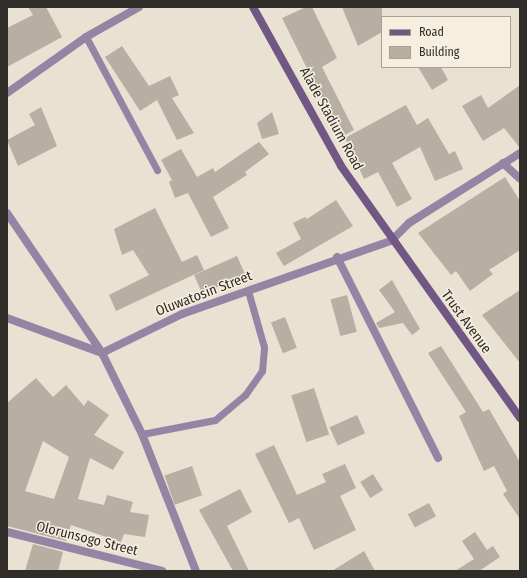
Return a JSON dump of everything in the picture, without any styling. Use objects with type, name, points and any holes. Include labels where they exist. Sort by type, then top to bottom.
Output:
[{"type":"street","points":[[7,93],[86,37],[139,7]]},
{"type":"street","name":"Alade Stadium Road","points":[[253,7],[341,166],[391,241]]},
{"type":"street","points":[[391,241],[409,223],[520,153]]},
{"type":"street","points":[[504,164],[520,179]]},
{"type":"street","points":[[7,213],[102,353],[142,434],[196,571]]},
{"type":"street","name":"Oluwatosin Street","points":[[102,353],[182,314],[337,258],[391,241]]},
{"type":"street","name":"Trust Avenue","points":[[391,241],[520,418]]},
{"type":"street","points":[[337,258],[438,458]]},
{"type":"street","points":[[7,318],[102,353]]},
{"type":"street","name":"Olorunsogo Street","points":[[7,532],[162,571]]},
{"type":"lane","points":[[86,37],[157,170]]},
{"type":"lane","points":[[142,434],[215,420],[245,394],[262,371],[264,347],[248,291]]},
{"type":"building","points":[[28,7],[46,7],[62,37],[7,67],[7,28],[33,15]]},
{"type":"building","points":[[306,7],[312,7],[337,58],[322,67],[354,130],[341,137],[282,18]]},
{"type":"building","points":[[342,7],[382,7],[381,33],[358,46]]},
{"type":"building","points":[[122,46],[149,86],[170,76],[179,95],[172,98],[194,133],[177,140],[157,100],[140,111],[105,57]]},
{"type":"building","points":[[419,68],[442,68],[448,80],[432,90]]},
{"type":"building","points":[[520,85],[520,148],[504,128],[483,141],[462,106],[481,95],[488,108]]},
{"type":"building","points":[[406,105],[417,125],[428,118],[449,154],[455,151],[463,169],[435,181],[420,147],[392,163],[412,199],[397,207],[378,172],[364,179],[345,138]]},
{"type":"building","points":[[41,107],[57,146],[18,166],[7,140],[35,125],[29,114]]},
{"type":"building","points":[[272,112],[279,134],[262,139],[257,123]]},
{"type":"building","points":[[259,142],[269,154],[245,172],[247,175],[213,197],[229,228],[211,237],[188,193],[175,198],[169,182],[172,180],[161,160],[181,149],[197,177],[213,168],[215,172]]},
{"type":"building","points":[[505,177],[520,201],[520,250],[489,270],[493,274],[470,291],[456,271],[451,275],[418,233]]},
{"type":"building","points":[[336,200],[353,226],[284,266],[276,253],[301,239],[293,223],[305,217],[307,219]]},
{"type":"building","points":[[155,208],[182,262],[197,255],[204,270],[116,311],[109,295],[149,275],[133,250],[122,255],[114,229]]},
{"type":"building","points":[[237,256],[245,274],[202,293],[194,275]]},
{"type":"building","points":[[392,280],[420,329],[412,335],[403,323],[379,328],[376,323],[395,312],[379,290]]},
{"type":"building","points":[[520,290],[520,363],[482,315]]},
{"type":"building","points":[[347,295],[357,332],[340,336],[331,299]]},
{"type":"building","points":[[285,317],[297,348],[283,353],[271,322]]},
{"type":"building","points":[[441,346],[483,412],[489,409],[520,462],[520,519],[503,494],[507,491],[494,466],[484,471],[459,416],[466,412],[428,353]]},
{"type":"building","points":[[36,378],[53,397],[66,385],[84,406],[88,400],[109,415],[94,435],[124,452],[113,470],[90,458],[78,499],[104,505],[107,495],[133,502],[130,512],[149,515],[145,537],[124,534],[121,542],[71,525],[66,541],[7,526],[7,403]],"holes":[[[43,441],[69,457],[54,499],[25,491]]]},
{"type":"building","points":[[314,388],[329,435],[306,442],[291,395]]},
{"type":"building","points":[[357,415],[365,433],[338,445],[330,427]]},
{"type":"building","points":[[274,445],[297,495],[326,482],[322,474],[345,464],[356,488],[340,496],[356,530],[314,550],[299,518],[289,523],[255,454]]},
{"type":"building","points":[[192,466],[202,495],[175,505],[165,475]]},
{"type":"building","points":[[373,474],[383,490],[370,498],[360,482]]},
{"type":"building","points":[[240,489],[252,512],[227,526],[249,571],[233,571],[199,510]]},
{"type":"building","points":[[429,503],[436,516],[415,528],[408,514]]},
{"type":"building","points":[[475,532],[487,550],[493,546],[500,557],[479,571],[455,571],[474,559],[462,541]]},
{"type":"building","points":[[33,544],[63,552],[58,571],[25,571]]},
{"type":"building","points":[[364,551],[375,571],[332,571]]}]
